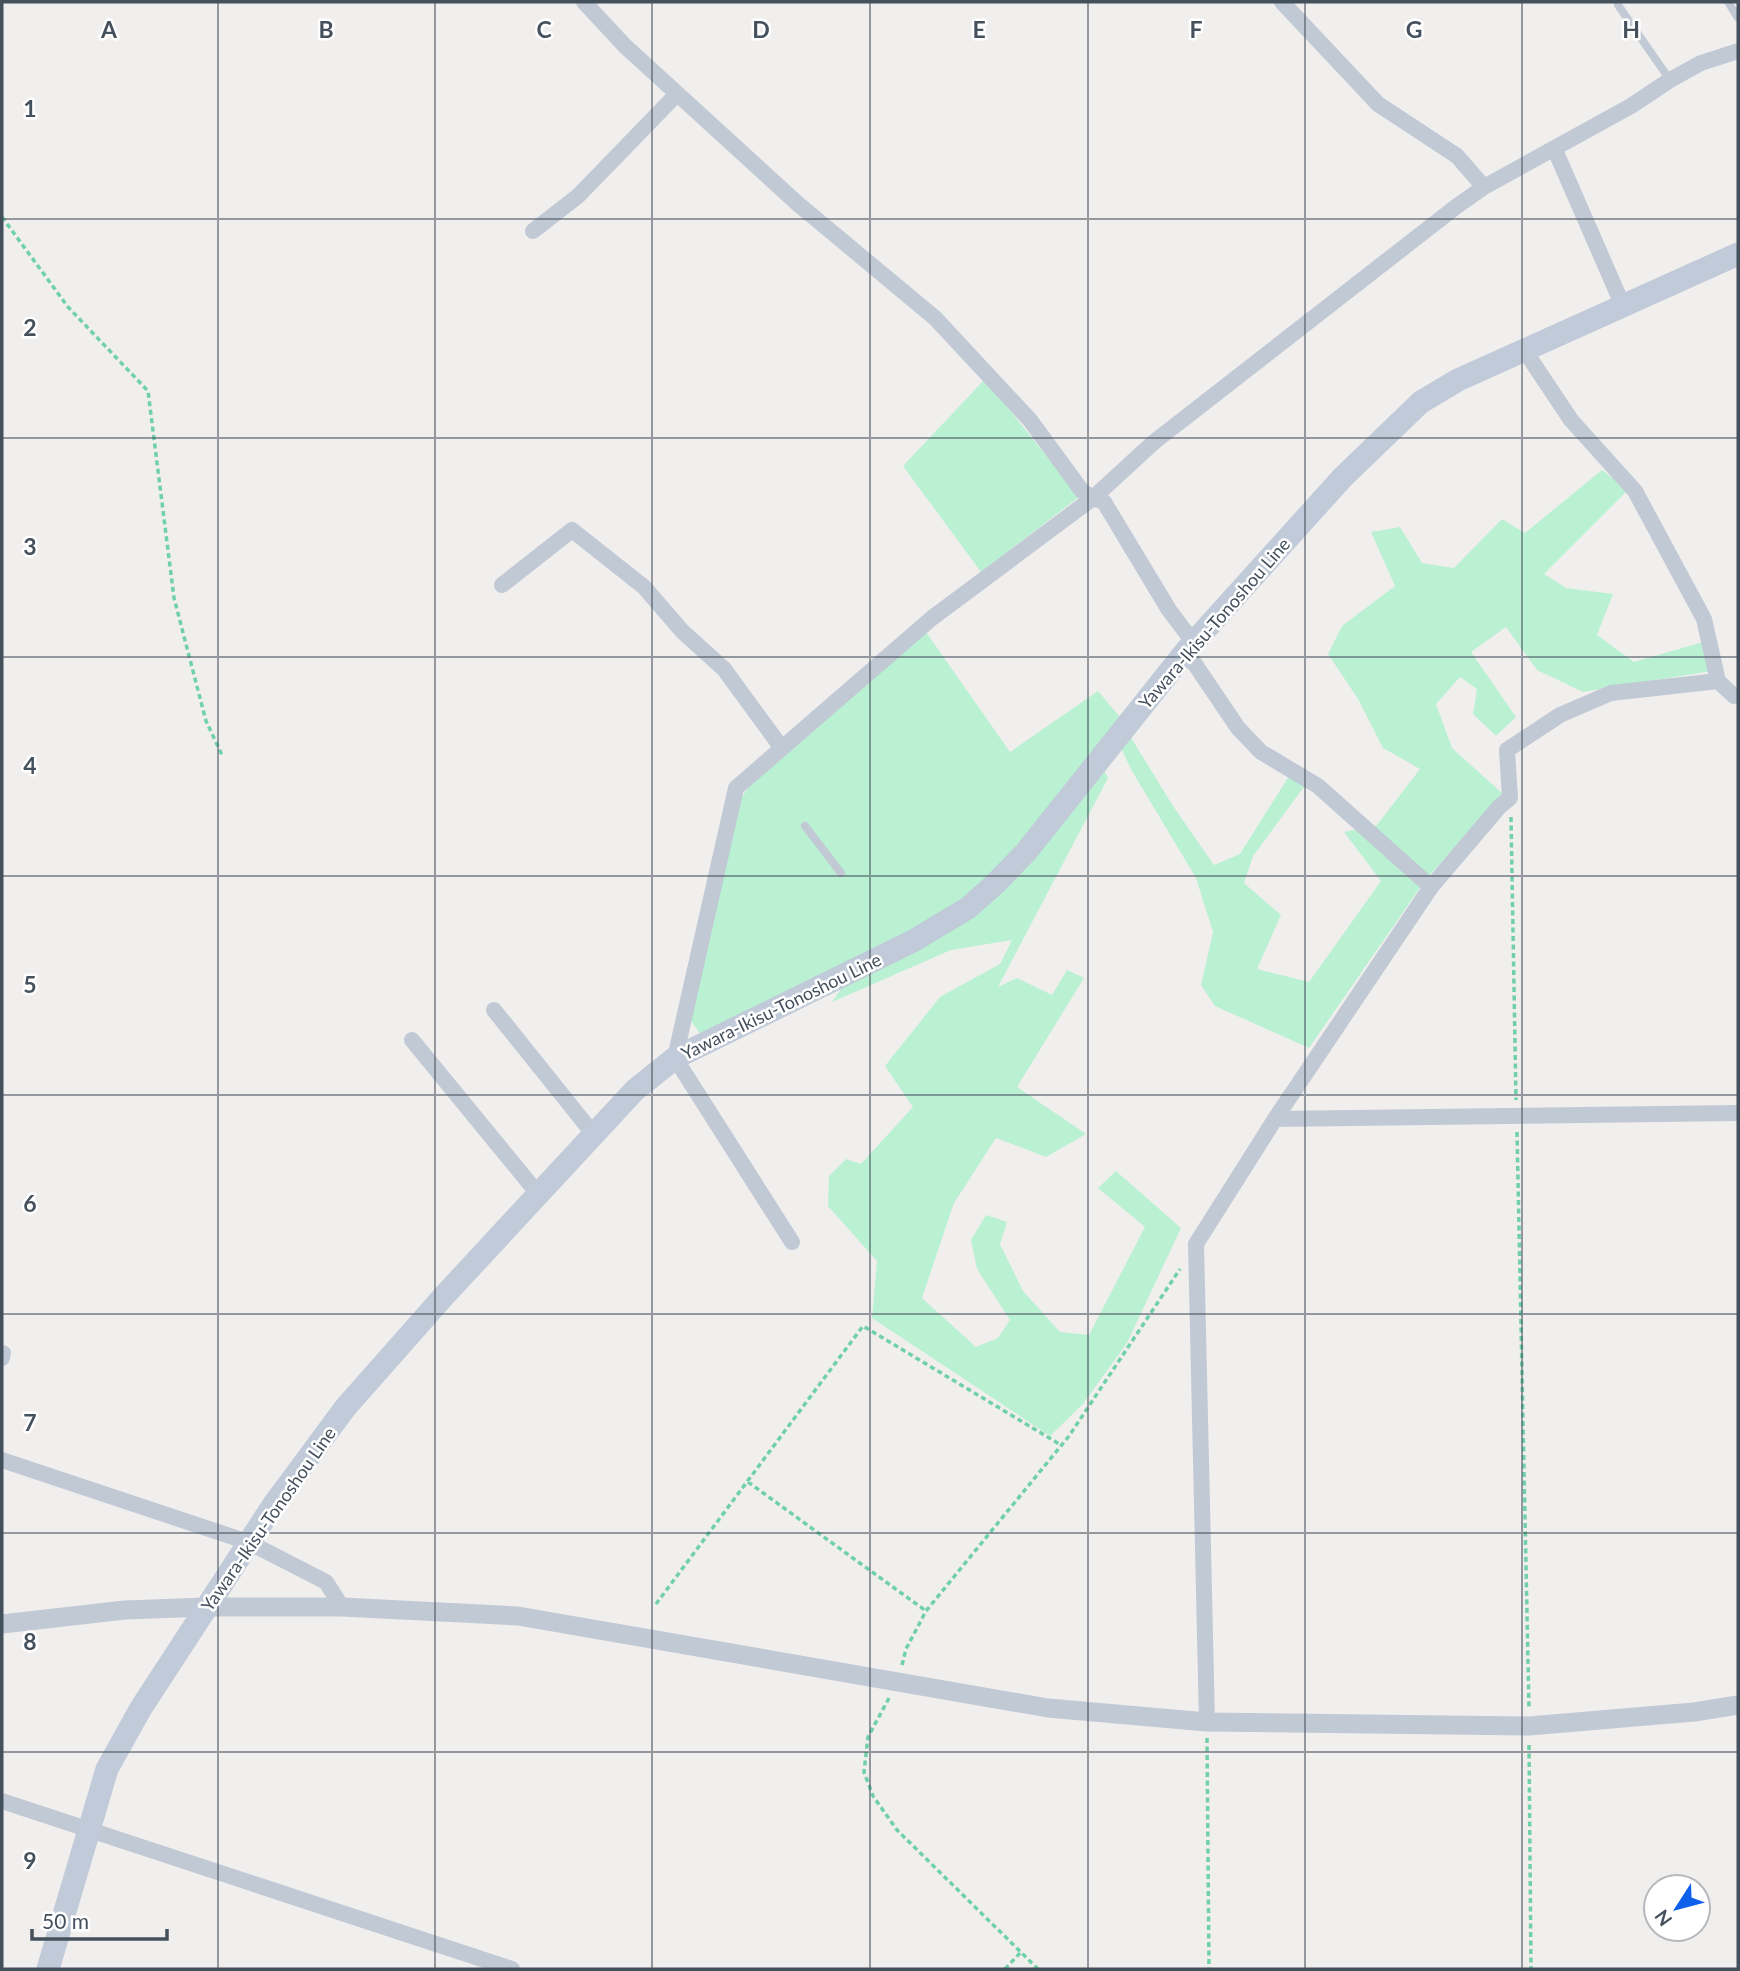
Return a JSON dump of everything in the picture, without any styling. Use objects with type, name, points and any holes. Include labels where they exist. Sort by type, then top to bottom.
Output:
[{"type":"main road","name":"Yawara-Ikisu-Tonoshou Line","points":[[48,1969],[107,1769],[141,1708],[248,1542],[345,1408],[443,1297],[635,1090],[675,1058],[913,941],[968,908],[1026,852],[1190,647],[1343,477],[1412,410],[1458,380],[1738,254]]},
{"type":"street","points":[[584,2],[625,47],[798,204],[935,318],[1030,420],[1082,491],[1104,502],[1238,728],[1261,752],[1318,786],[1431,887]]},
{"type":"street","points":[[1282,2],[1378,104],[1457,156],[1483,187]]},
{"type":"street","points":[[792,1242],[675,1058],[736,788],[932,618],[1093,498],[1154,442],[1483,187],[1555,150],[1700,63],[1738,51]]},
{"type":"street","points":[[533,231],[578,197],[677,94]]},
{"type":"street","points":[[1555,150],[1623,306]]},
{"type":"street","points":[[1525,351],[1571,420],[1635,491],[1704,620],[1718,681],[1734,696],[1738,695]]},
{"type":"street","points":[[502,585],[572,530],[644,587],[682,631],[724,669],[781,747]]},
{"type":"street","points":[[1207,1722],[1196,1244],[1275,1119],[1431,887],[1500,806],[1510,798],[1507,750],[1560,715],[1611,693],[1718,681]]},
{"type":"street","points":[[494,1010],[595,1136]]},
{"type":"street","points":[[412,1040],[539,1195]]},
{"type":"street","points":[[1275,1119],[1738,1113]]},
{"type":"street","points":[[2,1461],[248,1542],[326,1582],[342,1607]]},
{"type":"street","points":[[2,1624],[124,1610],[206,1608],[342,1607],[518,1616],[1048,1708],[1207,1722],[1529,1726],[1694,1712],[1738,1705]]},
{"type":"street","points":[[2,1801],[512,1969]]},
{"type":"lane","points":[[1727,2],[1738,18]]},
{"type":"lane","points":[[1618,5],[1670,80]]},
{"type":"lane","points":[[805,826],[841,873]]},
{"type":"path","points":[[2,217],[68,307],[148,391],[174,598],[206,721],[223,757]]},
{"type":"path","points":[[1510,798],[1529,1726],[1531,1969]]},
{"type":"path","points":[[1038,1969],[897,1830],[873,1796],[864,1772],[868,1737],[898,1682],[906,1649],[926,1611],[1061,1445],[1196,1244]]},
{"type":"path","points":[[656,1604],[863,1326],[1061,1445]]},
{"type":"path","points":[[748,1482],[926,1611]]},
{"type":"path","points":[[1207,1722],[1209,1969]]},
{"type":"path","points":[[1005,1969],[1021,1952]]},
{"type":"green space","points":[[985,379],[1079,497],[981,572],[903,466]]},
{"type":"green space","points":[[1602,470],[1628,490],[1544,574],[1566,588],[1613,594],[1597,635],[1634,662],[1703,642],[1711,671],[1583,692],[1537,670],[1506,627],[1471,652],[1516,717],[1496,736],[1473,714],[1477,689],[1460,677],[1436,704],[1452,748],[1503,794],[1426,879],[1309,1048],[1215,1006],[1201,985],[1213,932],[1196,878],[1120,746],[1130,736],[1173,806],[1214,865],[1240,854],[1289,776],[1306,784],[1253,856],[1244,883],[1281,915],[1257,969],[1309,982],[1381,881],[1344,832],[1377,825],[1420,769],[1383,748],[1358,699],[1328,654],[1342,626],[1395,586],[1371,532],[1400,527],[1422,563],[1454,568],[1502,519],[1525,533]]},
{"type":"green space","points":[[926,632],[1010,752],[1098,691],[1120,717],[1023,841],[959,904],[905,937],[701,1035],[689,1018],[740,799],[749,787]]},
{"type":"green space","points":[[1103,769],[1108,778],[998,987],[1017,978],[1052,995],[1067,970],[1084,978],[1017,1087],[1086,1134],[1046,1157],[996,1138],[954,1203],[922,1298],[976,1347],[998,1338],[1010,1320],[977,1269],[971,1240],[986,1215],[1007,1222],[1000,1244],[1023,1291],[1060,1332],[1089,1335],[1145,1227],[1098,1188],[1116,1171],[1181,1228],[1127,1343],[1083,1404],[1050,1436],[872,1318],[877,1261],[828,1206],[829,1176],[846,1159],[861,1164],[913,1107],[885,1066],[940,997],[1000,964],[1012,940],[951,950],[832,1002],[843,986],[923,945]]}]
